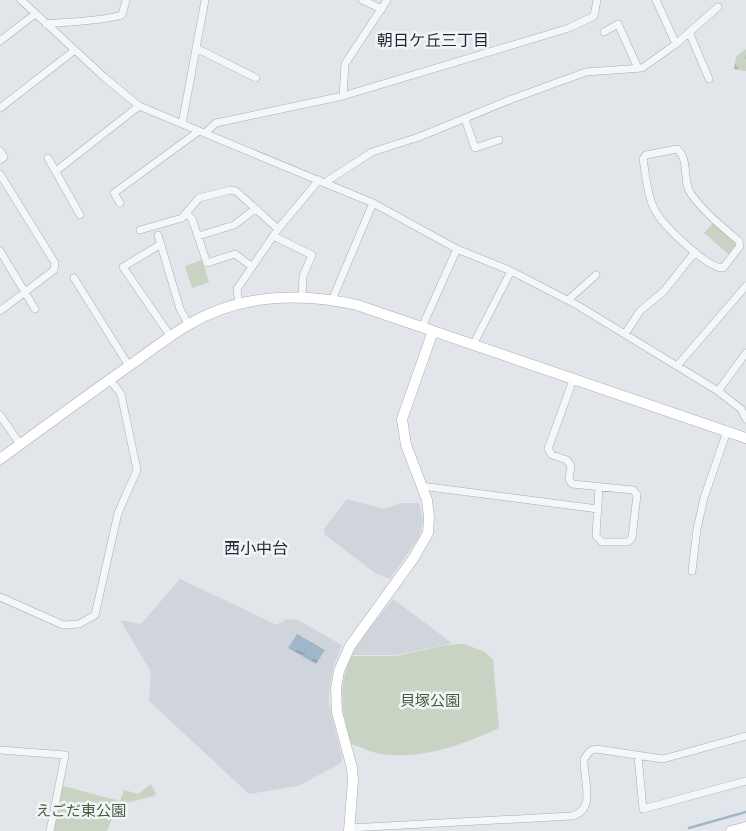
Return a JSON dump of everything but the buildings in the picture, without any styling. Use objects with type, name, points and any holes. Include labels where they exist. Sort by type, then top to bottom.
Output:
[{"type":"street","points":[[21,0],[139,106],[372,203],[457,249],[511,271],[568,300],[718,391],[741,409],[746,419]]},
{"type":"street","points":[[46,24],[79,20],[96,21],[122,15],[126,0]]},
{"type":"street","points":[[182,124],[205,0]]},
{"type":"street","points":[[362,0],[382,9]]},
{"type":"street","points":[[343,96],[345,64],[387,0]]},
{"type":"street","points":[[120,203],[114,193],[216,122],[343,96],[569,28],[594,16],[597,0]]},
{"type":"street","points":[[656,0],[676,44]]},
{"type":"street","points":[[239,305],[237,289],[251,266],[278,230],[322,181],[372,152],[418,138],[512,99],[586,72],[642,68],[676,44],[718,7]]},
{"type":"street","points":[[0,41],[35,14]]},
{"type":"street","points":[[604,32],[618,24],[638,68]]},
{"type":"street","points":[[689,32],[709,79]]},
{"type":"street","points":[[196,48],[256,78]]},
{"type":"street","points":[[0,108],[75,50]]},
{"type":"street","points":[[56,171],[139,106]]},
{"type":"street","points":[[465,119],[475,148],[499,140]]},
{"type":"street","points":[[677,150],[681,153],[690,192],[739,241],[740,246],[722,268],[716,268],[695,252],[667,226],[656,212],[643,159],[646,155],[677,150]]},
{"type":"street","points":[[0,151],[4,157],[0,160]]},
{"type":"street","points":[[48,158],[80,215]]},
{"type":"street","points":[[0,174],[55,263],[54,270],[0,311]]},
{"type":"street","points":[[0,189],[7,185]]},
{"type":"street","points":[[140,230],[182,218],[199,198],[230,190],[236,191],[278,230]]},
{"type":"street","points":[[332,300],[372,203]]},
{"type":"street","points":[[198,236],[234,225],[255,208]]},
{"type":"street","points":[[186,213],[192,219],[207,263],[235,254],[251,266]]},
{"type":"street","points":[[158,235],[180,309],[189,325]]},
{"type":"street","points":[[273,236],[312,255],[304,276],[302,297]]},
{"type":"street","points":[[160,244],[123,268],[171,337]]},
{"type":"street","points":[[422,327],[457,249]]},
{"type":"street","points":[[0,251],[36,308]]},
{"type":"street","points":[[625,334],[640,311],[664,291],[695,252]]},
{"type":"street","points":[[473,345],[511,271]]},
{"type":"street","points":[[568,300],[596,275]]},
{"type":"street","points":[[74,278],[130,366]]},
{"type":"street","points":[[677,366],[746,286]]},
{"type":"street","points":[[0,459],[189,325],[216,312],[256,300],[302,297],[332,300],[422,327],[746,438]]},
{"type":"street","points":[[433,331],[402,419],[406,445],[427,500],[428,533],[413,559],[350,646],[339,672],[336,688],[337,712],[352,768],[353,781],[349,829],[572,816],[582,812],[587,803],[584,764],[587,754],[596,749],[663,759],[746,736]]},
{"type":"street","points":[[718,391],[746,353]]},
{"type":"street","points":[[0,597],[63,626],[79,624],[95,615],[118,513],[137,470],[121,394],[110,380]]},
{"type":"street","points":[[573,380],[548,449],[552,455],[567,460],[570,466],[569,479],[572,484],[633,490],[637,495],[632,538],[628,542],[602,542],[596,536],[599,487]]},
{"type":"street","points":[[0,416],[20,444]]},
{"type":"street","points":[[692,572],[697,530],[704,498],[727,431]]},
{"type":"street","points":[[421,486],[598,509]]},
{"type":"street","points":[[0,750],[65,755],[50,831]]},
{"type":"street","points":[[638,756],[644,809],[746,780]]},
{"type":"street","points":[[732,831],[746,827]]},
{"type":"shaded area","points":[[347,499],[384,509],[401,503],[419,503],[423,520],[419,537],[390,579],[375,573],[324,534],[324,529]]},
{"type":"shaded area","points":[[180,579],[277,625],[286,619],[298,620],[342,645],[333,668],[329,690],[329,704],[342,758],[341,763],[298,786],[249,794],[149,701],[151,672],[120,620],[141,624]]},
{"type":"shaded area","points":[[393,599],[452,643],[396,655],[352,655],[357,644]]},
{"type":"green space","points":[[746,49],[746,71],[734,69],[736,57]]},
{"type":"green space","points":[[713,223],[735,242],[735,246],[729,255],[704,233]]},
{"type":"green space","points":[[202,260],[209,282],[192,288],[185,266]]},
{"type":"green space","name":"貝塚公園","points":[[464,644],[485,652],[493,660],[499,728],[441,750],[411,755],[380,754],[351,744],[342,700],[344,678],[351,656],[396,656],[445,645]]},
{"type":"green space","name":"えごだ東公園","points":[[151,784],[156,793],[154,796],[118,805],[107,831],[54,831],[63,786],[120,801],[124,790],[138,794]]},
{"type":"water","points":[[297,634],[325,650],[316,664],[288,648]]},
{"type":"waterway","points":[[689,828],[746,812]]},
{"type":"district","name":"朝日ケ丘三丁目","points":[[433,40]]},
{"type":"district","name":"西小中台","points":[[256,548]]}]
